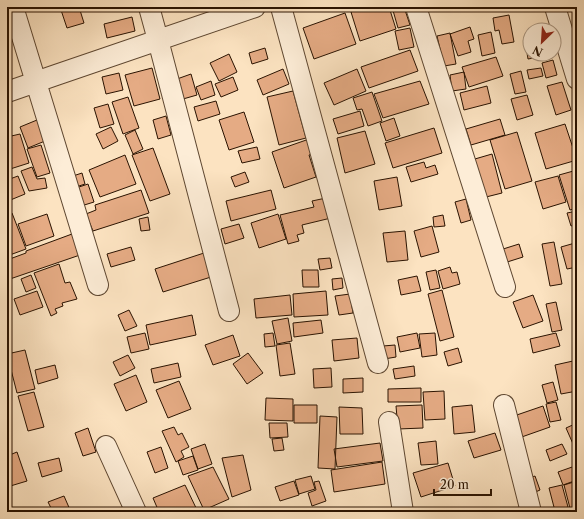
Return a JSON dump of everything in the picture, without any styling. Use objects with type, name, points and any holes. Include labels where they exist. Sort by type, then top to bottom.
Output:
[{"type":"street","points":[[13,7],[98,286]]},
{"type":"street","points":[[149,7],[229,311]]},
{"type":"street","points":[[7,92],[255,7]]},
{"type":"street","points":[[281,7],[378,363]]},
{"type":"street","points":[[416,7],[505,287]]},
{"type":"street","points":[[555,7],[577,79]]},
{"type":"street","points":[[504,405],[530,512]]},
{"type":"street","points":[[388,422],[403,512]]},
{"type":"street","points":[[106,446],[136,512]]},
{"type":"building","points":[[60,7],[79,7],[84,23],[67,28]]},
{"type":"building","points":[[366,7],[389,7],[396,29],[360,41],[351,12]]},
{"type":"building","points":[[392,7],[404,7],[410,25],[398,28]]},
{"type":"building","points":[[345,13],[356,44],[314,59],[303,28]]},
{"type":"building","points":[[509,15],[514,42],[502,44],[499,30],[495,31],[493,18]]},
{"type":"building","points":[[132,17],[135,31],[107,38],[104,24]]},
{"type":"building","points":[[470,27],[474,39],[468,41],[471,52],[458,56],[450,34]]},
{"type":"building","points":[[410,28],[414,47],[399,50],[395,31]]},
{"type":"building","points":[[491,32],[495,53],[482,56],[478,35]]},
{"type":"building","points":[[450,33],[456,64],[444,66],[437,36]]},
{"type":"building","points":[[265,48],[268,59],[252,64],[249,53]]},
{"type":"building","points":[[410,50],[418,71],[369,88],[361,67]]},
{"type":"building","points":[[229,54],[237,72],[219,81],[210,63]]},
{"type":"building","points":[[496,57],[503,76],[469,87],[462,67]]},
{"type":"building","points":[[554,62],[557,75],[546,78],[542,63]]},
{"type":"building","points":[[152,68],[160,99],[134,106],[125,75]]},
{"type":"building","points":[[541,68],[543,76],[529,79],[527,70]]},
{"type":"building","points":[[283,69],[289,84],[263,95],[257,80]]},
{"type":"building","points":[[357,69],[366,91],[334,105],[324,83]]},
{"type":"building","points":[[521,71],[526,92],[515,94],[510,74]]},
{"type":"building","points":[[464,72],[466,89],[452,91],[450,75]]},
{"type":"building","points":[[119,73],[123,90],[106,94],[102,77]]},
{"type":"building","points":[[191,74],[197,95],[183,99],[177,79]]},
{"type":"building","points":[[233,77],[238,90],[221,97],[215,84]]},
{"type":"building","points":[[211,81],[215,95],[201,100],[196,87]]},
{"type":"building","points":[[420,81],[429,104],[383,118],[374,94]]},
{"type":"building","points":[[562,82],[571,110],[556,115],[547,86]]},
{"type":"building","points":[[487,86],[491,103],[464,110],[460,93]]},
{"type":"building","points":[[293,91],[306,138],[279,145],[267,97]]},
{"type":"building","points":[[372,92],[382,121],[368,126],[362,109],[357,110],[353,98]]},
{"type":"building","points":[[527,95],[533,115],[517,120],[511,99]]},
{"type":"building","points":[[128,97],[139,128],[123,134],[112,102]]},
{"type":"building","points":[[216,101],[220,114],[198,121],[194,107]]},
{"type":"building","points":[[108,104],[114,124],[100,128],[94,108]]},
{"type":"building","points":[[360,111],[364,126],[338,134],[333,119]]},
{"type":"building","points":[[244,112],[254,142],[229,150],[219,120]]},
{"type":"building","points":[[166,116],[171,135],[158,139],[153,120]]},
{"type":"building","points":[[394,118],[400,136],[386,141],[380,123]]},
{"type":"building","points":[[500,119],[505,135],[471,145],[466,129]]},
{"type":"building","points":[[37,120],[45,141],[28,148],[20,127]]},
{"type":"building","points":[[565,124],[577,160],[546,169],[535,133]]},
{"type":"building","points":[[111,127],[118,141],[103,149],[96,134]]},
{"type":"building","points":[[434,128],[442,153],[393,168],[385,143]]},
{"type":"building","points":[[135,130],[143,149],[133,154],[125,135]]},
{"type":"building","points":[[365,131],[375,164],[345,173],[337,138]]},
{"type":"building","points":[[517,132],[532,181],[505,189],[490,140]]},
{"type":"building","points":[[20,134],[29,163],[7,170],[7,137]]},
{"type":"building","points":[[312,138],[317,152],[309,155],[316,177],[284,188],[272,152]]},
{"type":"building","points":[[41,145],[50,173],[37,177],[27,149]]},
{"type":"building","points":[[257,147],[260,159],[242,163],[238,151]]},
{"type":"building","points":[[153,148],[170,194],[150,201],[132,155]]},
{"type":"building","points":[[492,154],[502,193],[478,199],[468,161]]},
{"type":"building","points":[[125,155],[136,184],[100,197],[89,170]]},
{"type":"building","points":[[424,162],[426,168],[435,165],[438,174],[411,182],[406,167]]},
{"type":"building","points":[[32,167],[37,179],[45,178],[47,188],[29,191],[21,171]]},
{"type":"building","points":[[577,170],[577,208],[570,210],[559,175]]},
{"type":"building","points":[[245,172],[249,182],[235,187],[231,177]]},
{"type":"building","points":[[82,173],[85,184],[76,187],[73,176]]},
{"type":"building","points":[[18,176],[25,194],[8,201],[7,180]]},
{"type":"building","points":[[558,176],[566,202],[543,209],[535,182]]},
{"type":"building","points":[[397,177],[402,206],[379,210],[374,181]]},
{"type":"building","points":[[88,184],[94,202],[81,206],[76,188]]},
{"type":"building","points":[[141,190],[149,213],[93,231],[86,214],[96,210],[95,205]]},
{"type":"building","points":[[271,190],[276,209],[231,221],[226,201]]},
{"type":"building","points":[[326,198],[331,218],[302,225],[304,233],[297,235],[299,241],[288,244],[280,215],[314,207],[312,201]]},
{"type":"building","points":[[466,199],[471,220],[461,223],[455,202]]},
{"type":"building","points":[[577,211],[577,224],[571,226],[567,213]]},
{"type":"building","points":[[12,213],[26,249],[7,256],[7,215]]},
{"type":"building","points":[[47,214],[54,236],[26,246],[18,224]]},
{"type":"building","points":[[278,214],[286,239],[259,248],[251,223]]},
{"type":"building","points":[[443,215],[445,226],[434,227],[433,217]]},
{"type":"building","points":[[148,217],[150,230],[141,231],[139,219]]},
{"type":"building","points":[[239,224],[244,238],[225,244],[221,229]]},
{"type":"building","points":[[432,226],[439,252],[421,257],[414,231]]},
{"type":"building","points":[[405,231],[408,260],[387,262],[383,233]]},
{"type":"building","points":[[72,234],[80,255],[7,280],[7,260],[26,253],[26,251]]},
{"type":"building","points":[[554,242],[562,284],[550,286],[542,244]]},
{"type":"building","points":[[575,243],[577,251],[577,267],[567,269],[561,247]]},
{"type":"building","points":[[519,244],[523,257],[504,263],[500,250]]},
{"type":"building","points":[[131,247],[135,260],[111,267],[107,254]]},
{"type":"building","points":[[204,253],[211,277],[163,292],[155,269]]},
{"type":"building","points":[[330,258],[332,268],[320,270],[318,259]]},
{"type":"building","points":[[59,264],[65,283],[70,282],[77,299],[62,303],[63,306],[55,309],[57,313],[51,316],[34,273]]},
{"type":"building","points":[[450,267],[452,273],[457,272],[460,284],[443,289],[438,271]]},
{"type":"building","points":[[302,270],[318,270],[319,287],[303,287]]},
{"type":"building","points":[[436,270],[440,288],[430,290],[426,272]]},
{"type":"building","points":[[31,275],[36,288],[26,292],[21,279]]},
{"type":"building","points":[[417,276],[421,291],[401,295],[398,280]]},
{"type":"building","points":[[342,278],[343,288],[333,290],[332,279]]},
{"type":"building","points":[[442,290],[454,337],[440,341],[428,294]]},
{"type":"building","points":[[37,291],[43,307],[20,315],[14,299]]},
{"type":"building","points":[[326,291],[328,315],[294,317],[293,294]]},
{"type":"building","points":[[350,294],[353,313],[339,315],[335,296]]},
{"type":"building","points":[[290,295],[292,315],[256,318],[254,299]]},
{"type":"building","points":[[533,295],[543,321],[523,328],[513,302]]},
{"type":"building","points":[[556,302],[562,330],[552,332],[546,304]]},
{"type":"building","points":[[129,310],[137,326],[125,331],[118,315]]},
{"type":"building","points":[[192,315],[196,335],[150,345],[146,325]]},
{"type":"building","points":[[288,318],[292,341],[277,344],[272,321]]},
{"type":"building","points":[[321,320],[323,333],[294,337],[293,323]]},
{"type":"building","points":[[145,333],[149,349],[131,353],[127,337]]},
{"type":"building","points":[[273,333],[275,346],[265,347],[264,334]]},
{"type":"building","points":[[417,333],[420,348],[400,352],[397,337]]},
{"type":"building","points":[[435,333],[437,355],[422,357],[419,334]]},
{"type":"building","points":[[556,333],[560,346],[533,353],[530,339]]},
{"type":"building","points":[[233,335],[240,356],[213,365],[205,345]]},
{"type":"building","points":[[357,338],[359,358],[334,361],[332,340]]},
{"type":"building","points":[[290,343],[295,374],[280,376],[276,345]]},
{"type":"building","points":[[395,345],[396,357],[384,359],[383,346]]},
{"type":"building","points":[[458,348],[462,362],[448,366],[444,352]]},
{"type":"building","points":[[25,350],[35,389],[17,393],[7,354]]},
{"type":"building","points":[[248,353],[263,373],[247,384],[233,364]]},
{"type":"building","points":[[128,355],[135,368],[120,376],[113,362]]},
{"type":"building","points":[[573,361],[577,379],[577,391],[561,394],[555,365]]},
{"type":"building","points":[[178,363],[181,377],[154,383],[151,369]]},
{"type":"building","points":[[55,365],[58,378],[38,384],[35,370]]},
{"type":"building","points":[[414,366],[415,376],[395,379],[393,369]]},
{"type":"building","points":[[331,368],[332,387],[314,388],[313,369]]},
{"type":"building","points":[[136,375],[147,402],[126,411],[114,384]]},
{"type":"building","points":[[363,378],[363,392],[343,393],[343,379]]},
{"type":"building","points":[[179,381],[191,409],[168,418],[156,390]]},
{"type":"building","points":[[553,382],[558,400],[547,403],[542,385]]},
{"type":"building","points":[[421,388],[421,402],[388,402],[388,389]]},
{"type":"building","points":[[444,391],[445,419],[425,420],[423,392]]},
{"type":"building","points":[[34,392],[44,427],[28,431],[18,396]]},
{"type":"building","points":[[266,398],[293,399],[293,421],[265,420]]},
{"type":"building","points":[[556,402],[561,420],[550,422],[546,404]]},
{"type":"building","points":[[294,405],[317,405],[317,423],[294,423]]},
{"type":"building","points":[[422,405],[423,428],[398,429],[396,406]]},
{"type":"building","points":[[472,405],[475,432],[454,434],[452,407]]},
{"type":"building","points":[[543,406],[550,427],[516,439],[508,418]]},
{"type":"building","points":[[339,407],[362,408],[363,434],[340,434]]},
{"type":"building","points":[[320,416],[337,417],[335,469],[318,468]]},
{"type":"building","points":[[269,423],[287,423],[288,437],[270,438]]},
{"type":"building","points":[[577,423],[577,453],[566,428]]},
{"type":"building","points":[[174,427],[178,435],[182,433],[189,447],[181,451],[184,457],[176,462],[162,431]]},
{"type":"building","points":[[88,428],[96,452],[83,456],[75,433]]},
{"type":"building","points":[[495,433],[501,450],[474,458],[468,441]]},
{"type":"building","points":[[282,438],[284,450],[274,451],[272,439]]},
{"type":"building","points":[[436,441],[438,464],[421,465],[418,443]]},
{"type":"building","points":[[380,443],[383,461],[337,467],[334,449]]},
{"type":"building","points":[[205,444],[212,464],[198,469],[191,449]]},
{"type":"building","points":[[562,444],[567,454],[550,461],[546,450]]},
{"type":"building","points":[[161,447],[168,468],[155,473],[147,452]]},
{"type":"building","points":[[17,452],[27,481],[7,487],[7,456]]},
{"type":"building","points":[[243,455],[251,490],[232,497],[222,458]]},
{"type":"building","points":[[193,456],[198,470],[183,475],[178,461]]},
{"type":"building","points":[[59,458],[62,471],[42,477],[38,463]]},
{"type":"building","points":[[382,462],[385,484],[334,492],[331,470]]},
{"type":"building","points":[[448,463],[455,486],[421,497],[413,473]]},
{"type":"building","points":[[575,466],[577,471],[577,480],[563,485],[558,472]]},
{"type":"building","points":[[213,467],[229,499],[204,510],[188,476]]},
{"type":"building","points":[[311,476],[315,489],[299,494],[295,480]]},
{"type":"building","points":[[535,476],[540,490],[531,494],[525,480]]},
{"type":"building","points":[[294,481],[299,495],[280,501],[275,487]]},
{"type":"building","points":[[319,481],[326,501],[312,506],[308,493],[316,490],[314,482]]},
{"type":"building","points":[[577,481],[577,512],[571,512],[564,485]]},
{"type":"building","points":[[185,485],[198,512],[159,512],[153,498]]},
{"type":"building","points":[[562,485],[568,507],[555,511],[549,488]]},
{"type":"building","points":[[64,496],[71,512],[53,512],[48,502]]}]
